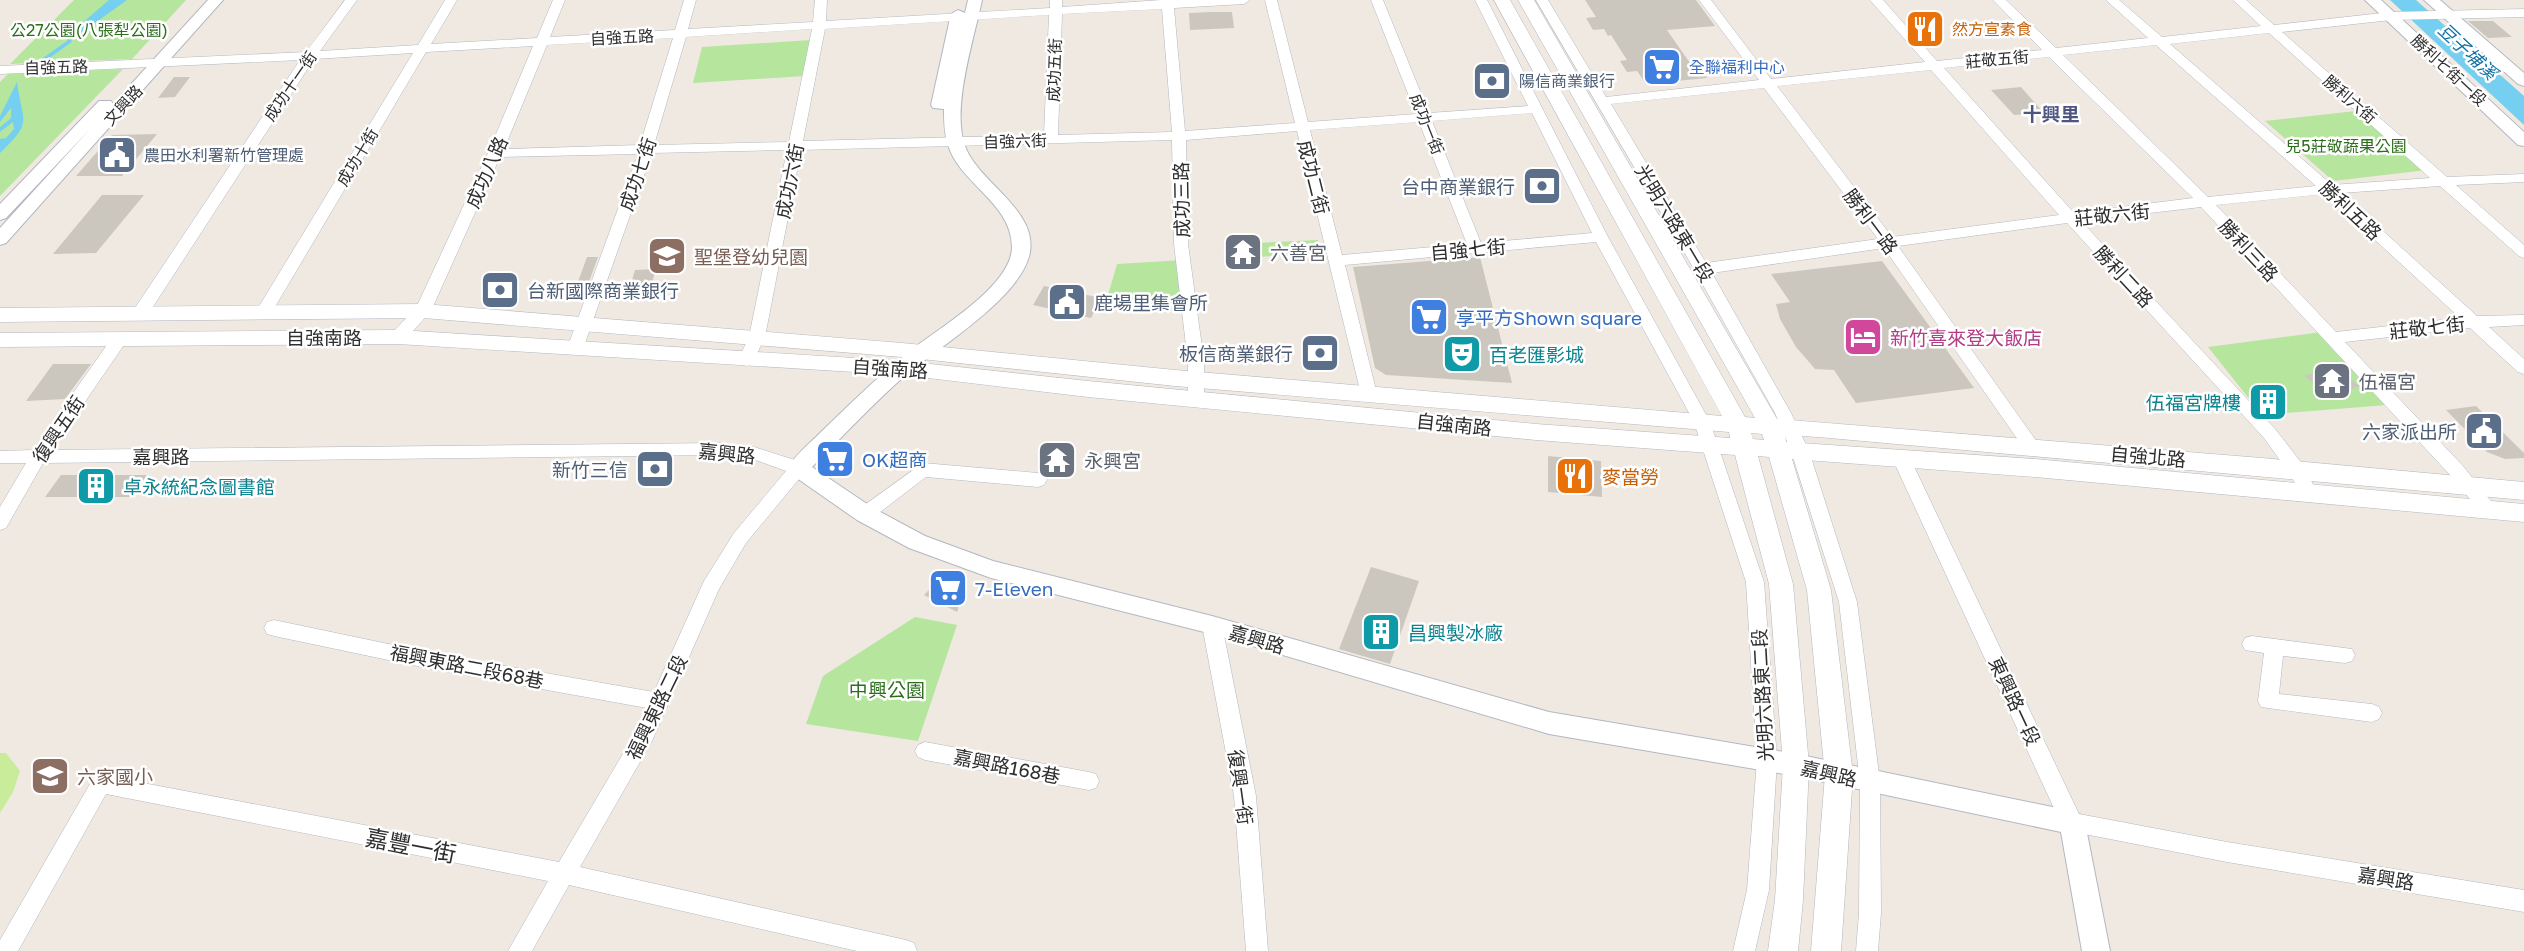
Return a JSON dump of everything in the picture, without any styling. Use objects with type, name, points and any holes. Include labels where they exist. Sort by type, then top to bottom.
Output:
[{"type":"main road","points":[[1502,0],[1741,436]]},
{"type":"main road","name":"光明六路東一段","points":[[1526,0],[1784,439]]},
{"type":"main road","name":"自強南路","points":[[0,315],[423,311],[921,351],[1536,432],[1709,443],[1741,436]]},
{"type":"main road","name":"自強南路","points":[[0,340],[398,337],[576,345],[746,360],[903,368],[1196,389],[1369,394],[1702,422],[1741,436],[1784,439]]},
{"type":"main road","name":"光明六路東二段","points":[[1741,436],[1781,584],[1796,765],[1789,900],[1783,951]]},
{"type":"main road","points":[[1784,439],[1819,590],[1839,775],[1826,951]]},
{"type":"main road","name":"自強北路","points":[[1784,439],[2031,446],[2524,491]]},
{"type":"main road","name":"自強北路","points":[[1784,439],[1902,460],[2035,468],[2524,513]]},
{"type":"street","name":"文興路","points":[[0,239],[152,64],[199,0]]},
{"type":"street","name":"文興路","points":[[0,214],[216,0]]},
{"type":"street","name":"成功十一街","points":[[139,315],[310,55],[351,0]]},
{"type":"street","name":"成功十街","points":[[263,313],[451,0]]},
{"type":"street","name":"成功八路","points":[[398,337],[423,311],[495,153],[559,0]]},
{"type":"street","name":"成功七街","points":[[576,345],[586,324],[646,150],[690,0]]},
{"type":"street","name":"成功六街","points":[[746,360],[757,337],[819,25],[821,0]]},
{"type":"street","points":[[798,468],[921,351],[940,323],[979,290],[1000,267],[1008,249],[1008,235],[981,197],[957,173],[947,144],[968,11],[962,0]]},
{"type":"street","name":"自強五路","points":[[3,72],[819,25],[968,11],[1244,0]]},
{"type":"street","name":"成功二街","points":[[1272,0],[1369,394]]},
{"type":"street","name":"成功一街","points":[[1377,0],[1476,248]]},
{"type":"street","points":[[1481,0],[1601,237],[1702,422],[1709,443]]},
{"type":"street","name":"光明六路東一段","points":[[1542,0],[1702,269],[1784,439]]},
{"type":"street","name":"勝利一路","points":[[1705,0],[1888,243],[2031,446]]},
{"type":"street","name":"勝利二路","points":[[1876,0],[2070,218],[2270,434],[2297,470],[2309,494]]},
{"type":"street","name":"勝利三路","points":[[1999,0],[2207,204],[2470,485],[2489,510]]},
{"type":"street","name":"勝利五路","points":[[2112,0],[2328,189],[2524,368]]},
{"type":"street","name":"勝利六街","points":[[2239,0],[2524,253]]},
{"type":"street","name":"勝利七街一段","points":[[2372,0],[2524,141]]},
{"type":"street","points":[[2431,0],[2524,81]]},
{"type":"street","name":"成功三路","points":[[1167,2],[1179,136],[1181,244],[1196,389]]},
{"type":"street","name":"成功五街","points":[[1051,140],[1056,6]]},
{"type":"street","points":[[2446,13],[2524,13]]},
{"type":"street","name":"莊敬五街","points":[[1602,101],[2391,16],[2446,13]]},
{"type":"street","name":"自強六街","points":[[495,153],[947,144],[1179,136],[1535,109]]},
{"type":"street","name":"莊敬六街","points":[[1702,269],[2070,218],[2328,189],[2442,180],[2524,178]]},
{"type":"street","name":"自強七街","points":[[1335,261],[1601,237]]},
{"type":"street","name":"莊敬七街","points":[[2331,338],[2473,322],[2524,320]]},
{"type":"street","name":"復興五街","points":[[0,523],[38,457],[120,339]]},
{"type":"street","points":[[1784,439],[1848,602],[1870,782],[1870,913],[1867,951]]},
{"type":"street","name":"光明六路東二段","points":[[1709,443],[1755,582],[1767,760],[1758,890],[1744,951]]},
{"type":"street","name":"嘉興路","points":[[0,457],[720,449],[754,453],[798,468],[865,514],[917,542],[991,569],[1212,625],[1549,723],[1796,765],[2240,855],[2524,901]]},
{"type":"street","name":"東興路一段","points":[[1902,460],[2072,823],[2096,951]]},
{"type":"street","name":"福興東路二段","points":[[519,951],[633,757],[662,702],[711,586],[740,538],[798,468]]},
{"type":"street","points":[[865,514],[923,470],[1038,480]]},
{"type":"street","name":"復興一街","points":[[1212,625],[1245,796],[1256,951]]},
{"type":"street","name":"福興東路二段68巷","points":[[274,628],[436,662],[662,702]]},
{"type":"street","points":[[2252,644],[2345,655]]},
{"type":"street","points":[[2274,647],[2268,701],[2372,712]]},
{"type":"street","name":"嘉興路168巷","points":[[925,751],[1089,781]]},
{"type":"street","name":"嘉豐一街","points":[[6,951],[101,784],[565,874],[906,951]]},
{"type":"green space","name":"公27公園(八張犁公園)","points":[[74,0],[186,0],[132,59],[10,64]]},
{"type":"green space","points":[[811,40],[805,76],[693,83],[702,47]]},
{"type":"green space","points":[[123,69],[0,196],[0,82],[8,74]]},
{"type":"green space","name":"兒5莊敬蔬果公園","points":[[2356,111],[2427,170],[2333,181],[2265,121]]},
{"type":"green space","points":[[1318,240],[1321,253],[1258,257],[1255,243]]},
{"type":"green space","points":[[1184,260],[1191,312],[1106,302],[1117,264]]},
{"type":"green space","points":[[2322,332],[2387,405],[2262,415],[2208,347]]},
{"type":"green space","name":"中興公園","points":[[915,617],[957,625],[918,741],[806,724],[823,676]]},
{"type":"green space","points":[[0,753],[6,753],[20,771],[13,792],[0,813]]},
{"type":"water","points":[[109,0],[127,0],[67,43],[67,36]]},
{"type":"water","name":"豆子埔溪","points":[[2390,0],[2416,0],[2524,96],[2524,125]]},
{"type":"water","points":[[17,82],[23,122],[17,134],[0,153],[0,139],[6,138],[14,129],[13,122],[0,132],[0,127],[11,118],[11,108],[0,122],[0,116]]},
{"type":"building","points":[[1585,0],[1696,0],[1715,26],[1667,30],[1690,63],[1697,63],[1707,78],[1646,84],[1637,71],[1627,72],[1620,61],[1627,60],[1611,35],[1608,36],[1604,29],[1593,30],[1586,18],[1596,17]]},
{"type":"building","points":[[1232,12],[1234,28],[1190,30],[1189,13]]},
{"type":"building","points":[[2468,21],[2493,21],[2512,37],[2488,38]]},
{"type":"building","points":[[174,77],[190,77],[175,97],[158,98]]},
{"type":"building","points":[[2021,87],[2044,113],[2014,115],[1991,90]]},
{"type":"building","name":"農田水利署新竹管理處","points":[[157,134],[122,176],[76,176],[112,135]]},
{"type":"building","points":[[102,195],[144,195],[96,253],[53,254]]},
{"type":"building","name":"六善宮","points":[[1251,245],[1254,257],[1234,259],[1231,247]]},
{"type":"building","points":[[587,257],[598,257],[582,301],[571,301]]},
{"type":"building","name":"享平方Shown square","points":[[1480,257],[1512,383],[1386,375],[1375,368],[1353,267]]},
{"type":"building","name":"新竹喜來登大飯店","points":[[1882,261],[1974,388],[1856,403],[1834,370],[1815,369],[1796,347],[1780,319],[1776,304],[1790,302],[1771,274]]},
{"type":"building","points":[[656,269],[649,293],[628,294],[635,270]]},
{"type":"building","name":"鹿場里集會所","points":[[1044,286],[1101,298],[1091,318],[1033,305]]},
{"type":"building","points":[[53,364],[91,364],[65,399],[26,401]]},
{"type":"building","name":"伍福宮","points":[[2332,366],[2360,386],[2332,397],[2304,376]]},
{"type":"building","name":"六家派出所","points":[[2476,406],[2524,453],[2524,458],[2505,459],[2487,452],[2446,410]]},
{"type":"building","name":"麥當勞","points":[[1548,456],[1601,461],[1602,497],[1548,492]]},
{"type":"building","name":"卓永統紀念圖書館","points":[[61,475],[147,475],[131,497],[45,497]]},
{"type":"building","name":"昌興製冰廠","points":[[1371,567],[1419,581],[1390,664],[1339,649]]},
{"type":"building","name":"7-Eleven","points":[[947,571],[967,582],[957,612],[924,595]]},
{"type":"waterway","points":[[42,61],[70,41]]},
{"type":"place","name":"然方宣素食","points":[[1925,29]]},
{"type":"place","name":"全聯福利中心","points":[[1662,67]]},
{"type":"place","name":"陽信商業銀行","points":[[1492,81]]},
{"type":"place","name":"農田水利署新竹管理處","points":[[117,155]]},
{"type":"place","name":"台中商業銀行","points":[[1542,186]]},
{"type":"place","name":"六善宮","points":[[1243,252]]},
{"type":"place","name":"聖堡登幼兒園","points":[[667,256]]},
{"type":"place","name":"台新國際商業銀行","points":[[500,290]]},
{"type":"place","name":"鹿場里集會所","points":[[1067,302]]},
{"type":"place","name":"享平方Shown square","points":[[1429,317]]},
{"type":"place","name":"新竹喜來登大飯店","points":[[1863,337]]},
{"type":"place","name":"板信商業銀行","points":[[1320,353]]},
{"type":"place","name":"百老匯影城","points":[[1462,354]]},
{"type":"place","name":"伍福宮","points":[[2332,381]]},
{"type":"place","name":"伍福宮牌樓","points":[[2268,402]]},
{"type":"place","name":"六家派出所","points":[[2484,431]]},
{"type":"place","name":"OK超商","points":[[835,459]]},
{"type":"place","name":"永興宮","points":[[1057,460]]},
{"type":"place","name":"新竹三信","points":[[655,469]]},
{"type":"place","name":"麥當勞","points":[[1575,476]]},
{"type":"place","name":"卓永統紀念圖書館","points":[[96,486]]},
{"type":"place","name":"7-Eleven","points":[[948,588]]},
{"type":"place","name":"昌興製冰廠","points":[[1381,632]]},
{"type":"place","name":"六家國小","points":[[50,776]]},
{"type":"district","name":"十興里","points":[[2051,113]]}]
